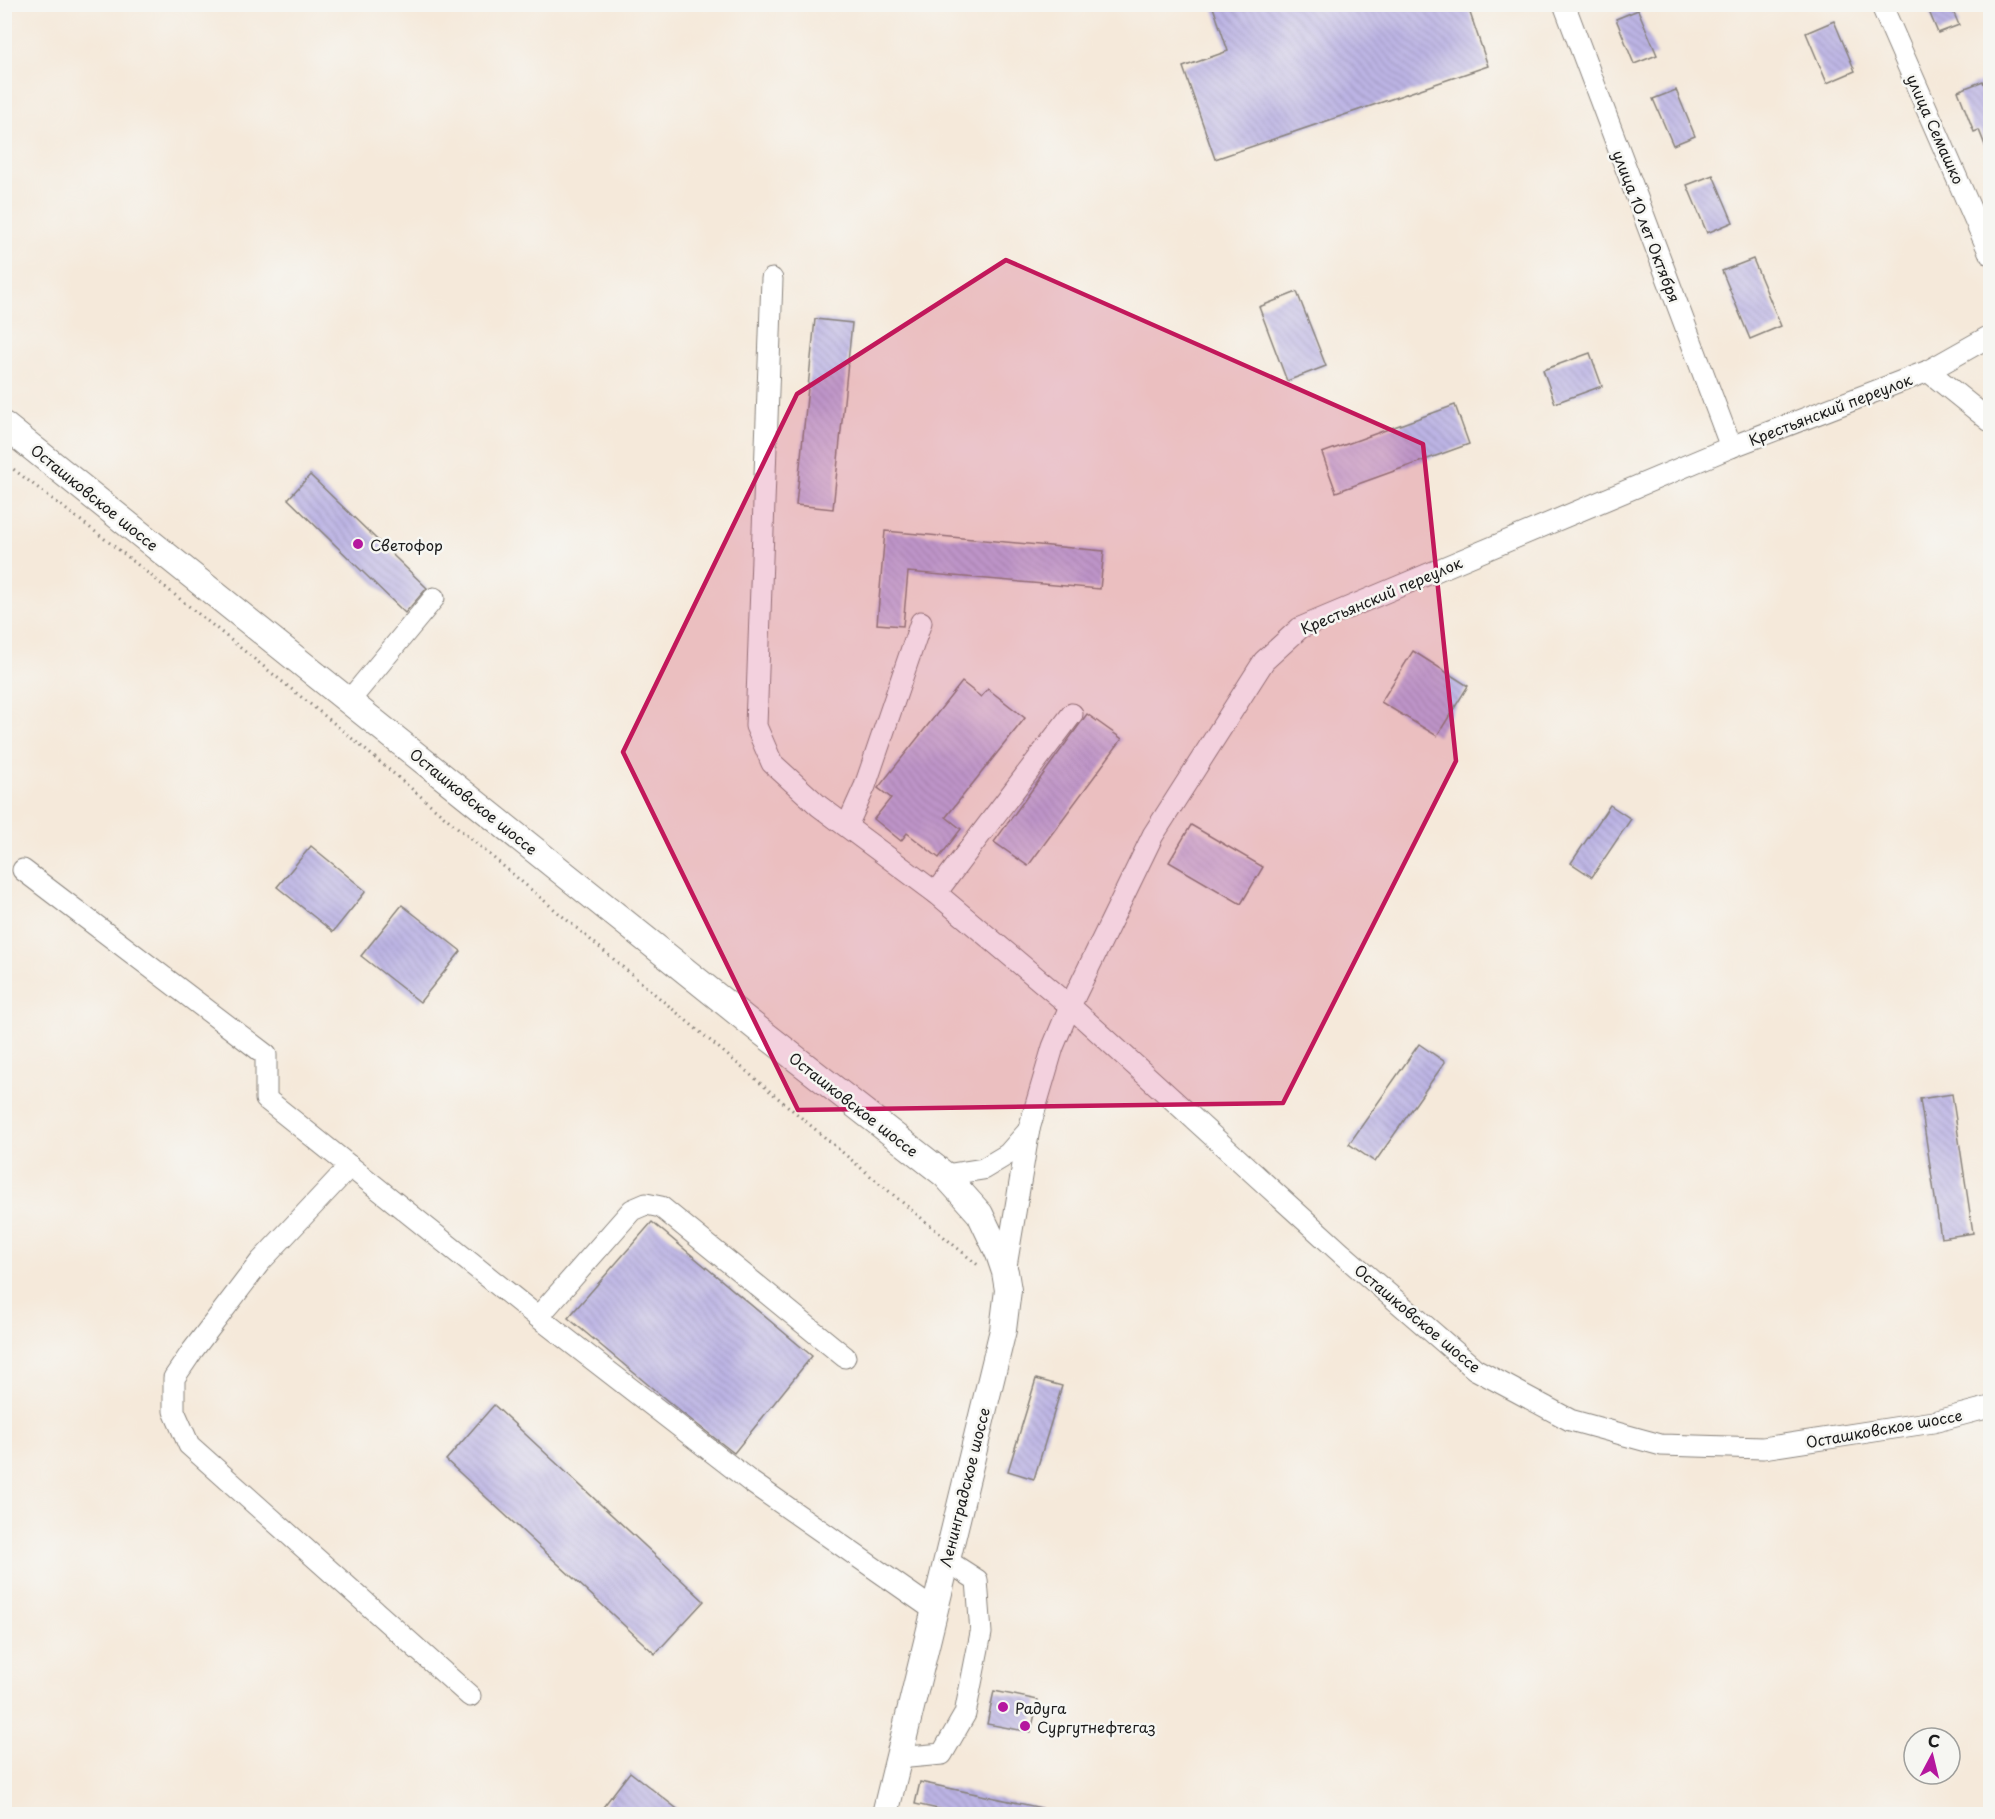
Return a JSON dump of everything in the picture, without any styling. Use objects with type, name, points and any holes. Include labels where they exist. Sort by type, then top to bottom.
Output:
[{"type":"main road","name":"Осташковское шоссе","points":[[4,425],[763,1033],[945,1175]]},
{"type":"main road","name":"Ленинградское шоссе","points":[[885,1815],[1003,1330],[1008,1290],[1005,1272],[991,1234],[980,1214],[945,1175]]},
{"type":"street","name":"улица 10 лет Октября","points":[[1564,4],[1731,447]]},
{"type":"street","name":"улица Семашко","points":[[1881,4],[1990,254]]},
{"type":"street","name":"Осташковское шоссе","points":[[772,279],[756,726],[772,763],[819,806],[936,893],[1070,1006],[1341,1252],[1475,1370],[1570,1420],[1661,1445],[1763,1448],[1933,1422],[1990,1407]]},
{"type":"street","name":"Крестьянский переулок","points":[[1005,1272],[1029,1129],[1053,1047],[1070,1006],[1153,836],[1264,661],[1299,628],[1731,447],[1928,371],[1990,336]]},
{"type":"street","points":[[1928,371],[1990,421]]},
{"type":"street","points":[[349,701],[434,598]]},
{"type":"street","points":[[847,826],[865,786],[921,622]]},
{"type":"street","points":[[936,893],[1072,714]]},
{"type":"street","points":[[23,870],[266,1055],[266,1099],[538,1317],[751,1482],[934,1610]]},
{"type":"street","points":[[945,1175],[983,1169],[1008,1154],[1029,1129]]},
{"type":"street","points":[[350,1166],[260,1262],[193,1350],[174,1378],[174,1411],[189,1445],[470,1696]]},
{"type":"street","points":[[538,1317],[632,1210],[646,1204],[661,1207],[845,1357]]},
{"type":"street","points":[[898,1758],[942,1754],[965,1714],[981,1633],[977,1580],[946,1560]]},
{"type":"path","points":[[4,462],[123,553],[336,725],[980,1267]]},
{"type":"highlighted area","points":[[1006,260],[1423,444],[1456,761],[1283,1103],[798,1110],[623,752],[797,394]]},
{"type":"building","points":[[1212,4],[1467,4],[1488,66],[1215,159],[1183,67],[1228,51]]},
{"type":"building","points":[[1926,4],[1950,4],[1959,25],[1938,33]]},
{"type":"building","points":[[1638,10],[1657,55],[1634,64],[1616,19]]},
{"type":"building","points":[[1834,21],[1855,71],[1827,83],[1806,33]]},
{"type":"building","points":[[1983,81],[1990,100],[1990,158],[1979,130],[1974,132],[1958,91]]},
{"type":"building","points":[[1676,90],[1695,136],[1673,145],[1653,99]]},
{"type":"building","points":[[1713,175],[1733,222],[1707,233],[1687,185]]},
{"type":"building","points":[[1753,259],[1781,326],[1750,339],[1722,271]]},
{"type":"building","points":[[1297,292],[1326,366],[1287,381],[1259,307]]},
{"type":"building","points":[[815,319],[852,323],[833,509],[796,505]]},
{"type":"building","points":[[1590,353],[1602,386],[1555,403],[1543,370]]},
{"type":"building","points":[[1455,405],[1469,444],[1336,492],[1322,453]]},
{"type":"building","name":"Светофор","points":[[310,475],[427,588],[405,613],[288,499]]},
{"type":"building","points":[[885,531],[1104,551],[1100,589],[908,572],[903,626],[877,624]]},
{"type":"building","points":[[1413,651],[1468,686],[1437,736],[1381,702]]},
{"type":"building","points":[[962,682],[981,697],[988,689],[1025,718],[946,817],[961,829],[939,858],[907,833],[901,841],[874,819],[891,798],[878,788]]},
{"type":"building","points":[[1087,714],[1122,739],[1028,866],[994,842]]},
{"type":"building","points":[[1610,805],[1631,819],[1592,877],[1571,863]]},
{"type":"building","points":[[1191,825],[1263,867],[1241,904],[1169,862]]},
{"type":"building","points":[[311,846],[366,891],[333,932],[277,887]]},
{"type":"building","points":[[402,905],[461,951],[420,1002],[361,956]]},
{"type":"building","points":[[1419,1044],[1445,1062],[1375,1162],[1349,1144]]},
{"type":"building","points":[[1952,1094],[1973,1233],[1941,1238],[1920,1099]]},
{"type":"building","points":[[652,1222],[812,1356],[734,1453],[568,1318]]},
{"type":"building","points":[[1036,1379],[1062,1386],[1034,1479],[1008,1471]]},
{"type":"building","points":[[494,1405],[704,1601],[655,1654],[446,1460]]},
{"type":"building","points":[[994,1691],[1038,1700],[1031,1732],[987,1724]]},
{"type":"building","points":[[630,1772],[685,1815],[597,1815]]},
{"type":"building","points":[[920,1782],[1042,1808],[1042,1815],[966,1815],[915,1804]]},
{"type":"place","name":"Светофор","points":[[358,544]]},
{"type":"place","name":"Радуга","points":[[1003,1707]]},
{"type":"place","name":"Сургутнефтегаз","points":[[1025,1726]]}]
